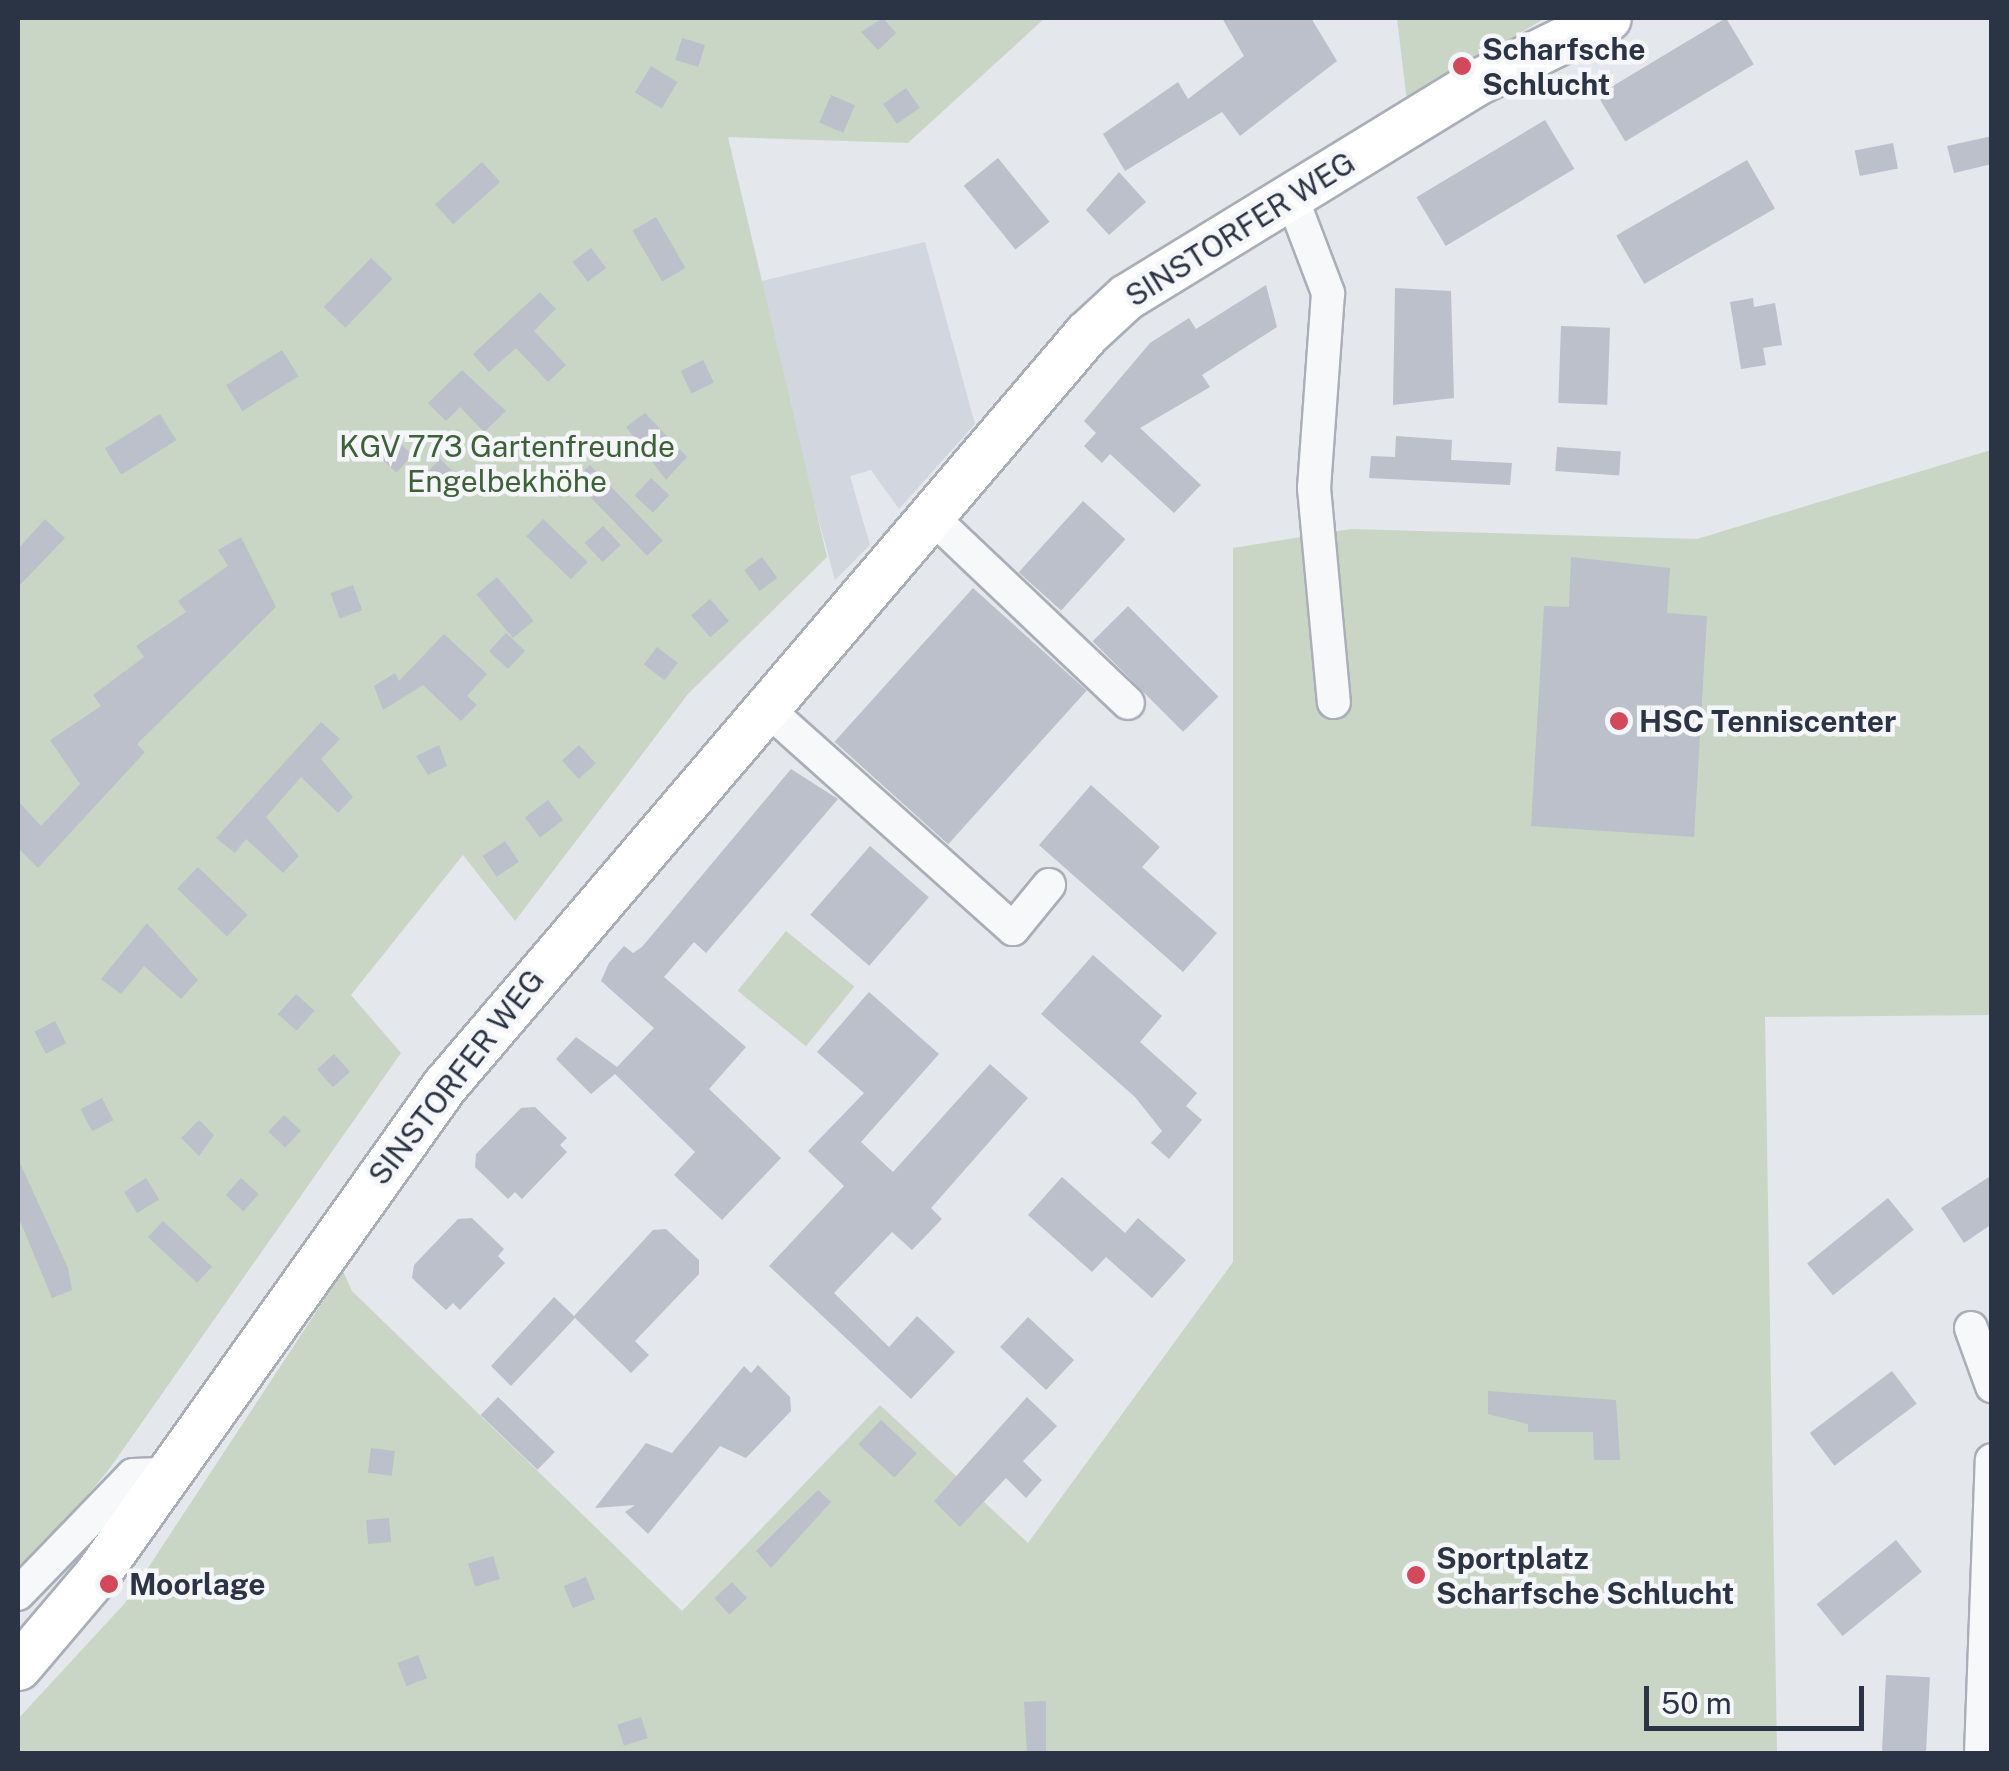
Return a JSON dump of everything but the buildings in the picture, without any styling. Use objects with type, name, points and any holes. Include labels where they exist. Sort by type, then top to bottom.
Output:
[{"type":"street","name":"SINSTORFER WEG","points":[[18,1667],[168,1474],[444,1086],[1126,297],[1472,84],[1608,18]]},
{"type":"street","points":[[1292,198],[1328,292],[1314,488],[1334,702]]},
{"type":"street","points":[[932,517],[1128,702]]},
{"type":"street","points":[[767,710],[1013,929],[1049,886]]},
{"type":"street","points":[[1972,1328],[1992,1386]]},
{"type":"street","points":[[1981,1754],[1992,1460]]},
{"type":"street","points":[[18,1594],[133,1475],[168,1474]]},
{"type":"shaded area","points":[[925,242],[975,424],[899,509],[871,470],[850,476],[870,545],[835,580],[754,283]]},
{"type":"green space","name":"KGV 773 Gartenfreunde Engelbekhöhe","points":[[18,18],[1045,18],[908,143],[728,137],[827,557],[688,694],[515,921],[463,855],[351,995],[401,1053],[110,1468],[38,1556],[18,1567]]},
{"type":"green space","points":[[1397,18],[1545,18],[1407,102]]},
{"type":"green space","points":[[1991,450],[1991,1015],[1765,1017],[1777,1753],[18,1754],[18,1719],[125,1603],[343,1271],[352,1291],[682,1611],[880,1405],[1028,1543],[1233,1262],[1233,548],[1351,529],[1697,539]]},
{"type":"green space","points":[[786,931],[854,986],[806,1046],[738,991]]},
{"type":"place","name":"Scharfsche Schlucht","points":[[1462,66]]},
{"type":"place","name":"HSC Tenniscenter","points":[[1619,721]]},
{"type":"place","name":"Sportplatz Scharfsche Schlucht","points":[[1416,1575]]},
{"type":"place","name":"Moorlage","points":[[109,1584]]}]
